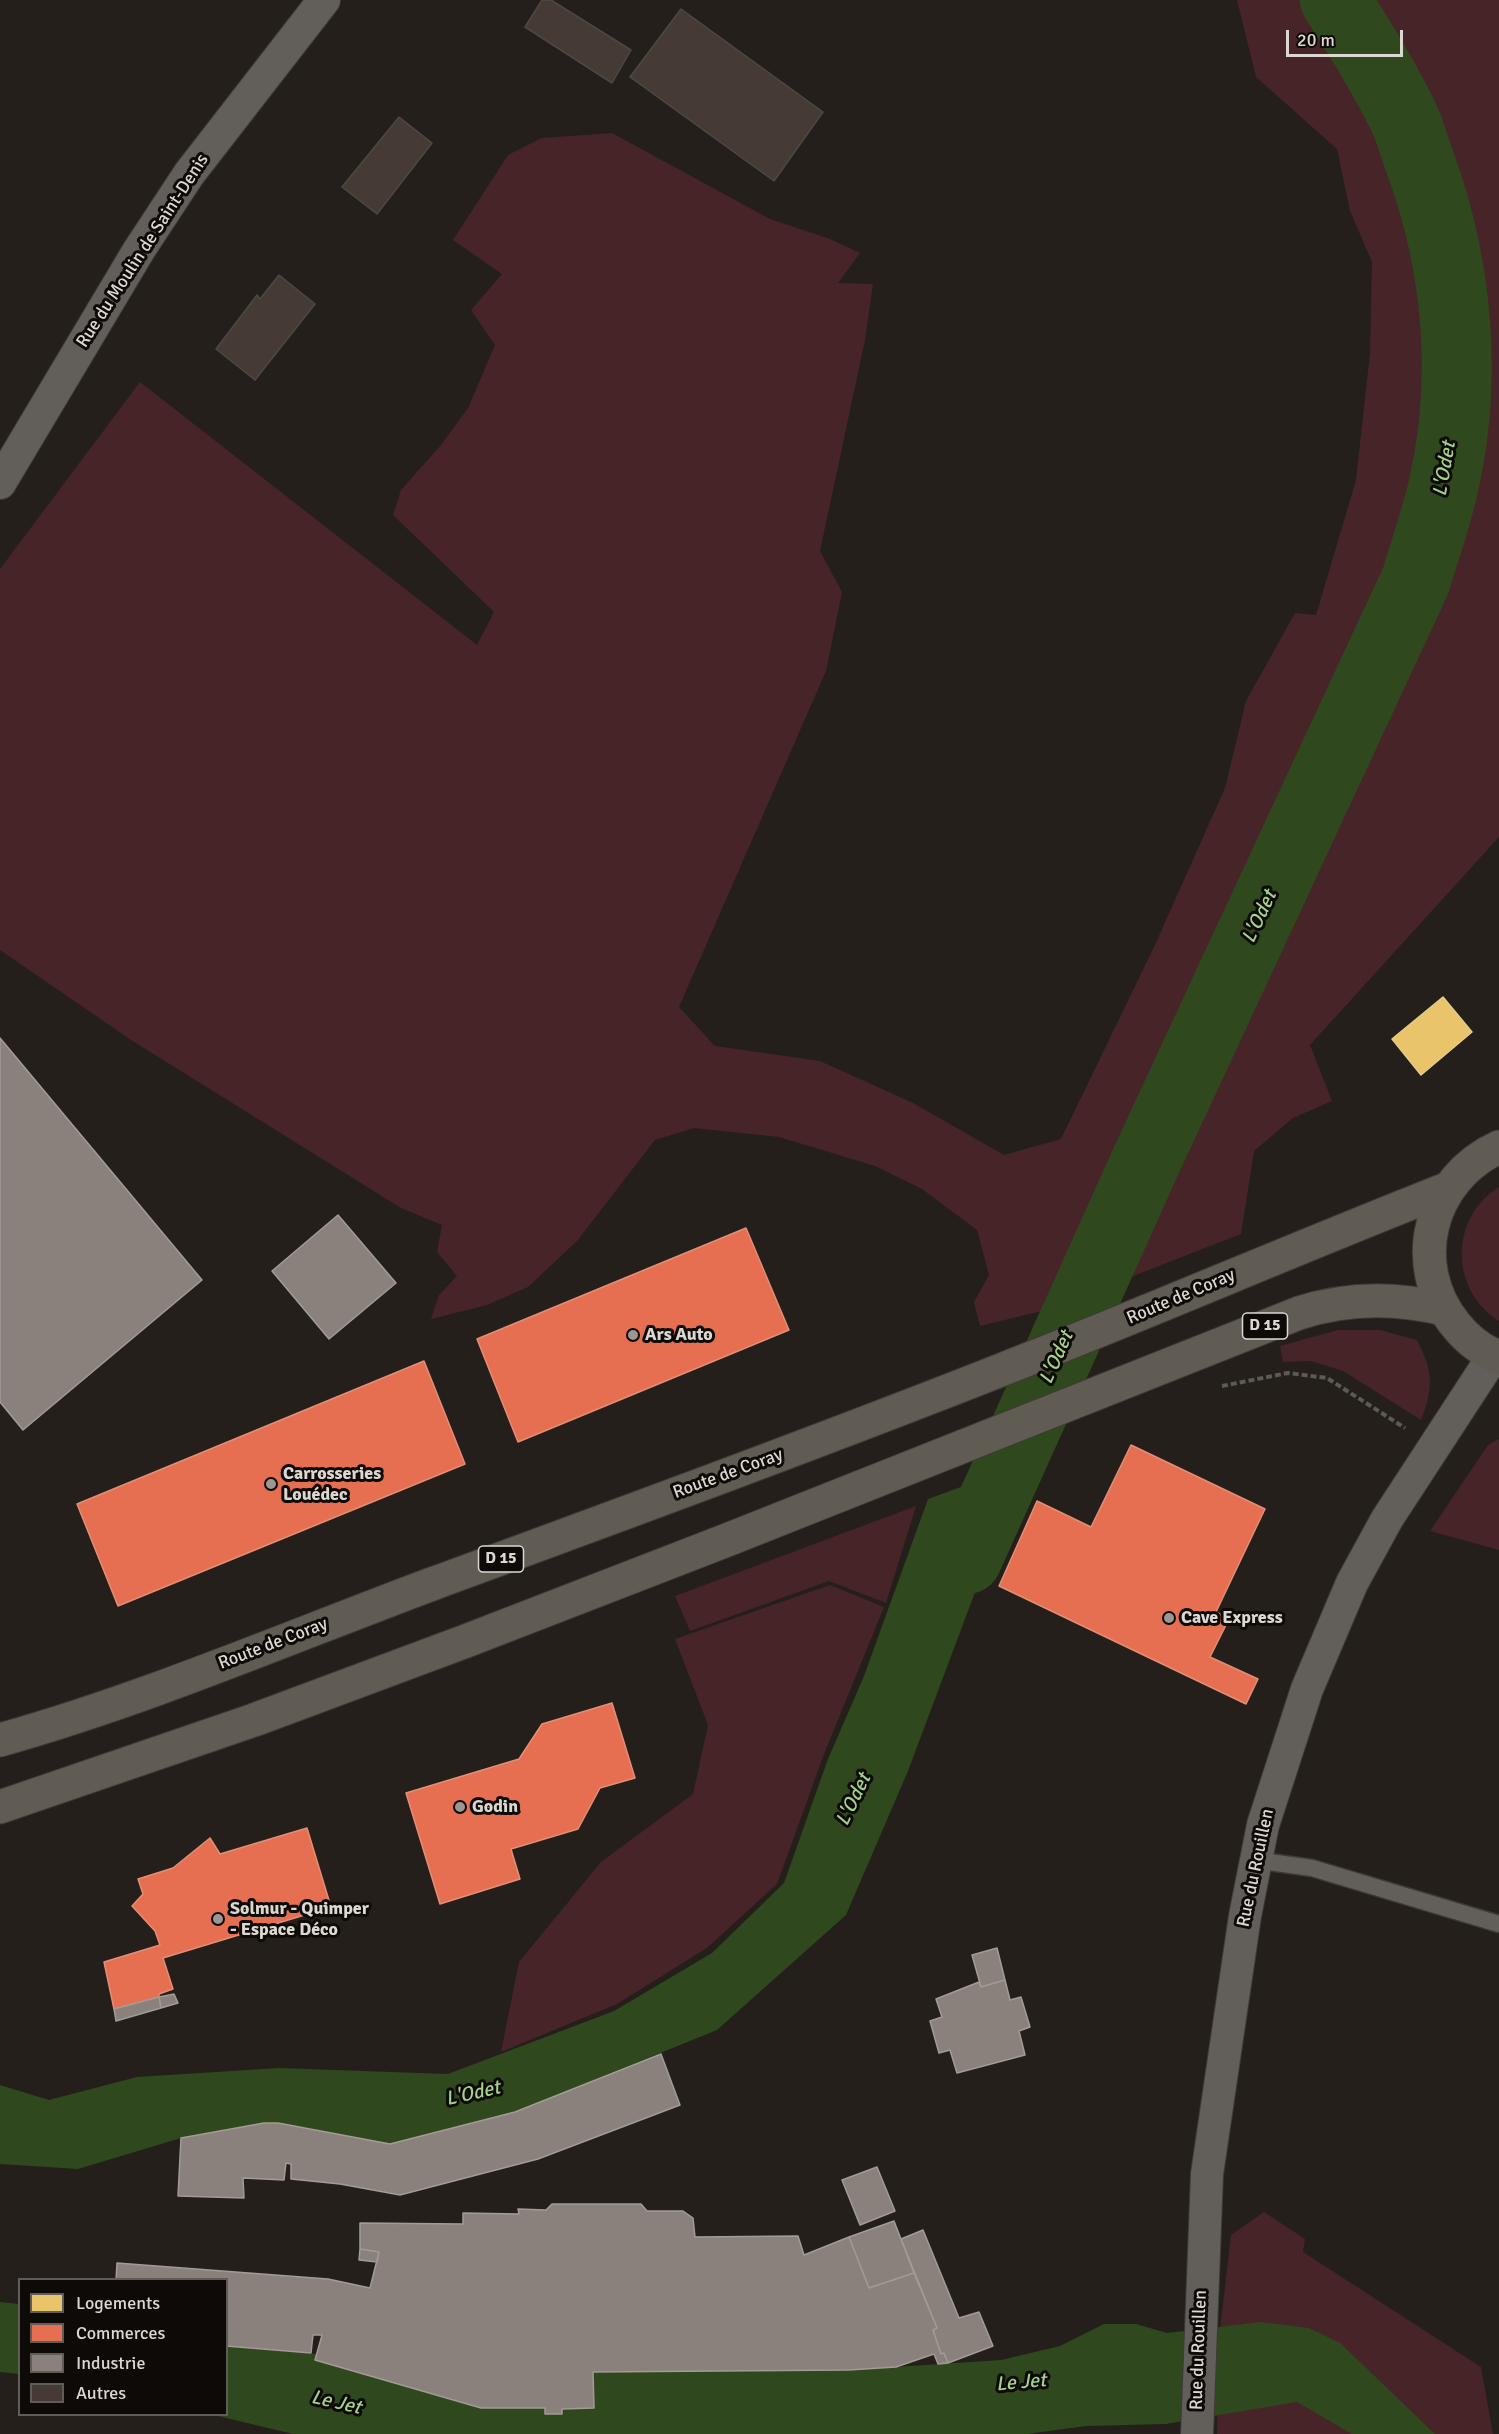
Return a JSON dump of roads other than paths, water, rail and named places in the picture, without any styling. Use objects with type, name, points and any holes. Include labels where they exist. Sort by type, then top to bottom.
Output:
[{"type":"main road","points":[[1496,1356],[1466,1337],[1443,1309],[1430,1271],[1429,1239],[1434,1215],[1449,1188],[1477,1159],[1499,1147]]},
{"type":"main road","name":"Route de Coray","points":[[1,1739],[47,1726],[206,1669],[1000,1371],[1129,1320],[1333,1233],[1449,1188]]},
{"type":"main road","name":"D 15","points":[[0,1807],[254,1720],[959,1449],[1325,1305],[1370,1300],[1443,1309]]},
{"type":"street","name":"Rue du Moulin de Saint-Denis","points":[[0,483],[140,250],[189,174],[324,0]]},
{"type":"street","name":"Rue du Rouillen","points":[[1197,2434],[1199,2320],[1207,2174],[1255,1860],[1284,1754],[1331,1628],[1387,1519],[1496,1356]]},
{"type":"lane","points":[[1255,1860],[1312,1868],[1499,1924]]},
{"type":"water","points":[[1051,1454],[980,1579],[908,1771],[846,1915],[717,2030],[515,2112],[390,2144],[278,2123],[181,2138],[78,2169],[0,2164],[0,2085],[49,2100],[137,2077],[279,2068],[448,2074],[614,2011],[712,1953],[784,1883],[828,1759],[864,1676],[928,1499]]},
{"type":"water","points":[[0,2302],[18,2304],[18,2374],[0,2372]]},
{"type":"water","name":"Le Jet","points":[[1261,2322],[1309,2328],[1340,2343],[1435,2434],[1352,2434],[1297,2402],[1166,2424],[1086,2426],[1027,2434],[293,2434],[218,2416],[228,2416],[228,2346],[317,2354],[316,2360],[481,2408],[545,2408],[545,2414],[561,2414],[562,2409],[594,2408],[594,2372],[849,2370],[1001,2360],[1060,2346],[1104,2324],[1136,2324],[1167,2333]]},
{"type":"waterway","name":"L'Odet","points":[[967,1559],[1146,1161],[1416,580],[1443,488],[1451,447],[1457,365],[1451,284],[1444,244],[1434,204],[1404,118],[1335,0]]},
{"type":"place","name":"Ars Auto","points":[[633,1335]]},
{"type":"place","name":"Carrosseries Louédec","points":[[271,1484]]},
{"type":"place","name":"Cave Express","points":[[1169,1618]]},
{"type":"place","name":"Godin","points":[[460,1807]]},
{"type":"place","name":"Solmur - Quimper - Espace Déco","points":[[218,1919]]}]
